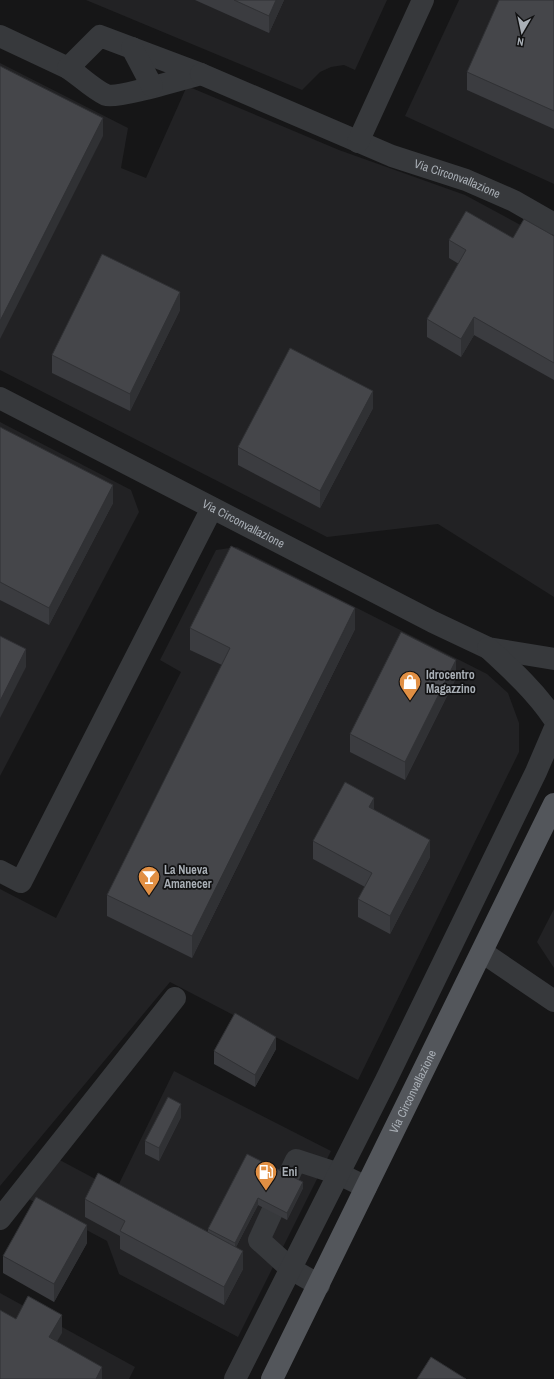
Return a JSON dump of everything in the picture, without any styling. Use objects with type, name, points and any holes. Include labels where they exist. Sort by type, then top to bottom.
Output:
[{"type":"main road","name":"Via Circonvallazione","points":[[272,1379],[554,804]]},
{"type":"street","points":[[358,142],[423,0]]},
{"type":"street","points":[[0,36],[68,68],[107,95],[133,93],[152,86],[201,74]]},
{"type":"street","name":"Via Circonvallazione","points":[[68,68],[100,36],[201,74],[392,156],[466,180],[514,201],[554,224]]},
{"type":"street","points":[[132,48],[152,86]]},
{"type":"street","name":"Via Circonvallazione","points":[[0,398],[433,622],[488,648],[554,659]]},
{"type":"street","points":[[0,871],[21,882],[212,508]]},
{"type":"street","name":"Via Circonvallazione","points":[[488,648],[543,702],[554,719]]},
{"type":"street","points":[[235,1379],[339,1174],[529,786],[554,730]]},
{"type":"street","points":[[482,952],[554,1001]]},
{"type":"street","points":[[0,1219],[175,998]]},
{"type":"street","points":[[318,1285],[291,1269],[259,1240],[296,1160],[339,1174],[366,1187]]},
{"type":"shaded area","points":[[86,0],[387,0],[355,70],[344,65],[331,67],[320,72],[302,90]]},
{"type":"shaded area","points":[[459,0],[554,0],[554,184],[405,116]]},
{"type":"shaded area","points":[[0,63],[128,128],[121,168],[146,178],[187,86],[339,150],[465,195],[554,243],[554,597],[438,524],[327,537],[0,370]]},
{"type":"shaded area","points":[[0,422],[131,490],[139,512],[0,776]]},
{"type":"shaded area","points":[[237,547],[487,674],[508,693],[519,723],[519,752],[358,1080],[170,982],[0,1186],[0,889],[56,918],[181,672],[160,660],[216,550]]},
{"type":"shaded area","points":[[554,909],[554,968],[537,942]]},
{"type":"shaded area","points":[[174,1071],[331,1151],[238,1337],[119,1274],[107,1241],[25,1197],[56,1158],[116,1190]]},
{"type":"shaded area","points":[[0,1293],[135,1367],[129,1379],[0,1379]]},
{"type":"building","points":[[234,0],[276,0],[269,16]]},
{"type":"building","points":[[499,0],[554,0],[554,111],[467,72]]},
{"type":"building","points":[[0,66],[103,118],[0,321]]},
{"type":"building","points":[[466,211],[513,238],[524,219],[554,236],[554,363],[474,317],[461,339],[427,319],[466,250],[449,240]]},
{"type":"building","points":[[102,254],[180,292],[130,394],[52,355]]},
{"type":"building","points":[[290,348],[373,391],[320,491],[238,447]]},
{"type":"building","points":[[0,427],[113,485],[49,608],[0,582]]},
{"type":"building","points":[[231,546],[355,608],[192,936],[107,895],[230,648],[190,628]]},
{"type":"building","points":[[401,632],[456,660],[405,762],[350,734]]},
{"type":"building","points":[[0,636],[26,649],[0,701]]},
{"type":"building","points":[[345,782],[374,798],[369,807],[430,840],[390,916],[358,899],[372,873],[313,841]]},
{"type":"building","points":[[235,1013],[276,1037],[255,1075],[214,1051]]},
{"type":"building","points":[[168,1097],[181,1104],[159,1148],[145,1141]]},
{"type":"building","points":[[247,1154],[303,1182],[287,1213],[258,1198],[235,1243],[208,1229]]},
{"type":"building","points":[[98,1173],[243,1251],[224,1287],[120,1231],[125,1221],[85,1199]]},
{"type":"building","points":[[36,1197],[87,1225],[54,1284],[3,1256]]},
{"type":"building","points":[[28,1296],[62,1315],[49,1337],[102,1367],[96,1379],[0,1379],[0,1310],[16,1319]]},
{"type":"building","points":[[431,1357],[466,1379],[417,1379]]},
{"type":"place","name":"Idrocentro Magazzino","points":[[410,702]]},
{"type":"place","name":"La Nueva Amanecer","points":[[149,896]]},
{"type":"place","name":"Eni","points":[[266,1192]]}]
